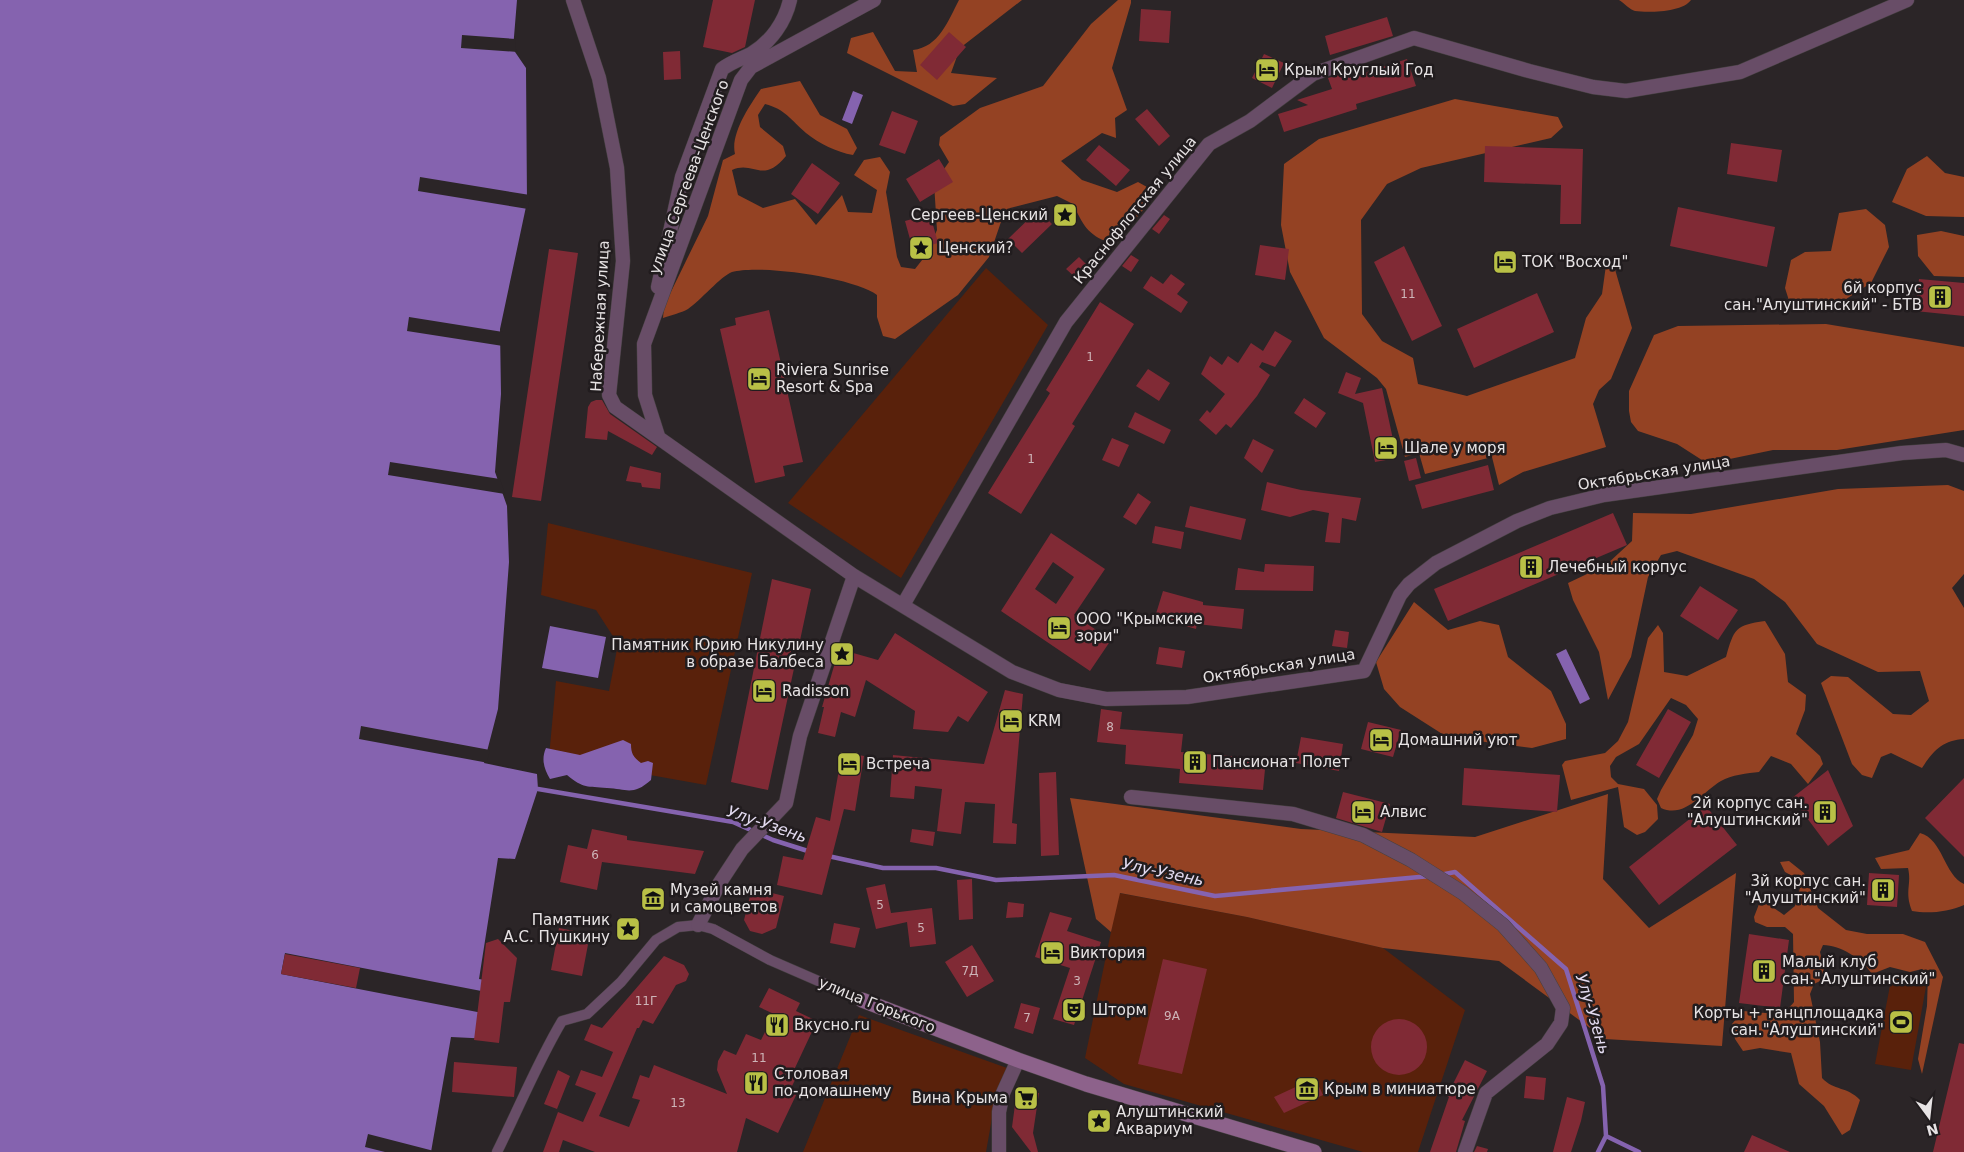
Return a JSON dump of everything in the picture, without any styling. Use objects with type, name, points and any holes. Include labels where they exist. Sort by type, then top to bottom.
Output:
[{"type":"main road","name":"улица Горького","points":[[862,1000],[1086,1084],[1314,1152]]},
{"type":"street","name":"Набережная улица","points":[[573,0],[599,78],[617,168],[623,261],[609,395],[616,407],[854,576]]},
{"type":"street","points":[[653,324],[654,308],[682,177],[722,69],[751,54],[769,39],[786,17],[790,0]]},
{"type":"street","name":"улица Сергеева-Ценского","points":[[658,436],[645,395],[644,344],[653,324],[741,80],[751,67],[874,0]]},
{"type":"street","name":"Краснофлотская улица","points":[[904,605],[1066,322],[1209,144],[1250,122],[1313,74],[1414,38],[1593,87],[1626,91],[1740,72],[1906,0]]},
{"type":"street","name":"Октябрьская улица","points":[[854,576],[1012,672],[1059,690],[1106,699],[1197,696],[1364,671],[1400,595],[1409,584],[1436,563],[1516,521],[1550,508],[1604,495],[1902,452],[1946,450],[1964,455]]},
{"type":"street","points":[[497,1152],[522,1103],[540,1058],[562,1021],[588,1014],[621,982],[656,940],[678,927],[698,925],[718,884],[742,848],[786,803],[800,736],[854,576]]},
{"type":"street","points":[[1131,797],[1293,814],[1362,835],[1410,860],[1463,893],[1503,925],[1541,968],[1562,1008],[1561,1024],[1547,1044],[1486,1093],[1465,1152]]},
{"type":"street","name":"улица Горького","points":[[698,925],[713,929],[770,960],[862,1000]]},
{"type":"street","points":[[999,1152],[999,1112],[1003,1093],[1018,1060]]},
{"type":"shaded area","points":[[0,0],[517,0],[513,49],[526,68],[527,202],[500,329],[501,394],[495,472],[507,506],[509,562],[498,709],[484,763],[537,774],[538,789],[515,859],[498,858],[479,979],[501,983],[492,1039],[451,1037],[431,1152],[0,1152]]},
{"type":"shaded area","points":[[959,0],[1022,0],[960,48],[951,73],[997,78],[965,104],[953,106],[847,53],[851,38],[873,32],[895,71],[917,72],[913,50],[930,44],[942,32]]},
{"type":"shaded area","points":[[1118,0],[1131,0],[1112,68],[1127,110],[1115,118],[1116,138],[1102,133],[1061,161],[1082,180],[1117,192],[1138,182],[1147,187],[1151,201],[1123,233],[1109,242],[1096,236],[1086,228],[1073,204],[1057,196],[1010,208],[1003,216],[989,257],[958,295],[895,339],[883,336],[877,317],[877,295],[849,283],[784,271],[745,270],[732,272],[722,278],[688,309],[663,318],[664,306],[708,216],[723,160],[735,154],[734,146],[738,129],[761,89],[800,81],[820,115],[847,129],[857,148],[853,155],[828,147],[806,133],[783,112],[765,104],[758,115],[760,127],[783,146],[786,156],[778,165],[764,171],[746,168],[732,170],[738,195],[763,208],[795,199],[816,225],[842,195],[848,212],[872,213],[877,190],[854,175],[864,160],[880,157],[890,172],[886,192],[897,257],[901,267],[915,269],[926,255],[937,230],[934,183],[949,162],[939,145],[940,137],[980,108],[1043,86],[1091,24]]},
{"type":"shaded area","points":[[1619,0],[1691,0],[1681,7],[1665,11],[1641,12],[1629,8]]},
{"type":"shaded area","points":[[853,91],[863,95],[852,124],[842,120]]},
{"type":"shaded area","points":[[1455,99],[1558,117],[1563,127],[1551,138],[1421,168],[1387,184],[1361,220],[1362,314],[1382,341],[1413,358],[1418,384],[1467,396],[1575,358],[1586,318],[1602,294],[1607,258],[1612,259],[1632,328],[1611,379],[1599,390],[1593,404],[1606,447],[1523,472],[1499,485],[1492,457],[1425,474],[1419,453],[1405,457],[1386,389],[1377,378],[1324,338],[1290,272],[1281,225],[1284,164],[1319,139]]},
{"type":"shaded area","points":[[1927,156],[1945,173],[1964,177],[1964,217],[1926,216],[1892,202],[1907,169]]},
{"type":"shaded area","points":[[1866,209],[1885,225],[1889,247],[1871,283],[1843,301],[1792,310],[1785,288],[1791,260],[1805,252],[1831,251],[1839,213]]},
{"type":"shaded area","points":[[1941,231],[1964,236],[1964,277],[1934,276],[1918,256],[1917,235]]},
{"type":"shaded area","points":[[986,268],[1048,325],[901,578],[788,503]]},
{"type":"shaded area","points":[[1826,324],[1964,347],[1964,430],[1837,450],[1773,450],[1720,461],[1705,462],[1677,444],[1638,431],[1631,422],[1629,391],[1654,335],[1678,326]]},
{"type":"shaded area","points":[[1948,485],[1964,491],[1964,574],[1952,588],[1964,608],[1964,739],[1939,747],[1922,768],[1891,753],[1881,757],[1872,778],[1862,775],[1852,764],[1821,683],[1831,676],[1848,677],[1893,714],[1911,715],[1929,701],[1920,671],[1878,672],[1817,644],[1785,602],[1754,579],[1677,551],[1661,555],[1648,577],[1631,657],[1608,700],[1599,652],[1573,600],[1568,583],[1606,565],[1632,541],[1633,513],[1691,514],[1838,489]]},
{"type":"shaded area","points":[[548,523],[752,573],[706,785],[549,757],[556,681],[609,691],[618,644],[596,610],[541,595]]},
{"type":"shaded area","points":[[1414,602],[1448,630],[1480,621],[1499,625],[1508,657],[1551,691],[1566,724],[1566,739],[1532,748],[1447,737],[1400,707],[1384,689],[1376,662]]},
{"type":"shaded area","points":[[1765,621],[1785,654],[1788,682],[1806,695],[1805,710],[1796,734],[1820,756],[1823,764],[1808,784],[1791,764],[1771,756],[1759,772],[1725,779],[1686,807],[1678,810],[1661,808],[1657,799],[1693,735],[1698,719],[1686,705],[1671,698],[1639,744],[1616,757],[1610,766],[1611,777],[1618,784],[1644,789],[1657,805],[1658,819],[1645,832],[1637,835],[1624,827],[1618,787],[1571,800],[1562,765],[1565,761],[1605,753],[1618,741],[1628,722],[1648,638],[1658,625],[1663,633],[1664,672],[1687,676],[1726,657],[1731,640],[1737,630],[1747,624]]},
{"type":"shaded area","points":[[550,626],[606,637],[598,678],[542,668]]},
{"type":"shaded area","points":[[1566,649],[1590,699],[1580,704],[1556,654]]},
{"type":"shaded area","points":[[623,740],[631,744],[633,755],[641,763],[648,761],[653,763],[651,780],[639,788],[630,790],[586,786],[567,775],[550,779],[546,771],[543,760],[546,748],[580,755]]},
{"type":"shaded area","points":[[1608,794],[1603,879],[1649,928],[1736,873],[1722,1046],[1605,1039],[1499,961],[1383,948],[1247,917],[1120,893],[1111,932],[1096,919],[1070,798],[1301,829],[1475,837]]},
{"type":"shaded area","points":[[1920,833],[1934,842],[1952,873],[1964,884],[1964,905],[1938,912],[1912,911],[1908,893],[1908,868],[1881,869],[1875,858],[1909,850]]},
{"type":"shaded area","points":[[1789,861],[1804,873],[1818,908],[1846,930],[1867,934],[1903,934],[1925,942],[1943,977],[1922,1074],[1918,1059],[1927,1006],[1928,974],[1922,969],[1910,972],[1890,967],[1872,974],[1863,963],[1844,950],[1823,945],[1820,952],[1826,978],[1814,984],[1810,994],[1820,1042],[1822,1078],[1831,1085],[1850,1092],[1860,1100],[1850,1130],[1842,1135],[1824,1106],[1799,1084],[1791,1053],[1760,1048],[1743,1051],[1735,1039],[1732,1024],[1743,1011],[1778,1012],[1789,1007],[1794,1002],[1793,934],[1785,927],[1767,927],[1755,922],[1754,917],[1761,899],[1784,915],[1795,906],[1802,881],[1785,872],[1780,862]]},
{"type":"shaded area","points":[[1119,893],[1247,917],[1383,948],[1465,1010],[1418,1152],[1363,1152],[1124,1084],[1085,1058]]},
{"type":"shaded area","name":"Корты + танцплощадка сан.\"Алуштинский\"","points":[[1892,975],[1927,981],[1911,1070],[1875,1064]]},
{"type":"shaded area","points":[[859,1015],[1007,1068],[997,1090],[986,1152],[803,1152]]},
{"type":"pier","points":[[462,35],[516,39],[515,48],[518,52],[461,48]]},
{"type":"pier","points":[[420,177],[530,195],[528,209],[418,191]]},
{"type":"pier","points":[[409,317],[503,332],[503,346],[407,331]]},
{"type":"pier","points":[[390,462],[500,479],[505,494],[388,475]]},
{"type":"pier","points":[[361,726],[490,750],[487,762],[521,769],[359,739]]},
{"type":"pier","points":[[285,953],[502,995],[498,1016],[281,974]]},
{"type":"pier","points":[[368,1134],[434,1152],[385,1152],[365,1147]]},
{"type":"building","points":[[713,0],[755,0],[745,47],[732,53],[703,47]]},
{"type":"building","points":[[1141,9],[1171,11],[1169,43],[1139,41]]},
{"type":"building","points":[[1387,17],[1393,36],[1330,55],[1325,36]]},
{"type":"building","points":[[949,32],[966,47],[937,80],[920,65]]},
{"type":"building","points":[[680,51],[681,79],[664,80],[663,52]]},
{"type":"building","points":[[1264,54],[1284,63],[1272,88],[1252,78]]},
{"type":"building","points":[[1407,59],[1416,86],[1356,104],[1357,109],[1284,132],[1278,114],[1308,105],[1297,100],[1332,89],[1328,78],[1347,73],[1349,78]]},
{"type":"building","points":[[1147,109],[1170,136],[1159,146],[1135,119]]},
{"type":"building","points":[[892,111],[918,121],[905,154],[879,145]]},
{"type":"building","points":[[1731,143],[1782,150],[1777,182],[1727,174]]},
{"type":"building","points":[[1099,145],[1130,170],[1116,186],[1086,160]]},
{"type":"building","points":[[1485,146],[1583,149],[1581,224],[1560,224],[1561,185],[1484,182]]},
{"type":"building","points":[[939,159],[953,182],[920,202],[906,179]]},
{"type":"building","points":[[812,163],[840,183],[818,214],[791,194]]},
{"type":"building","points":[[1678,207],[1775,227],[1767,267],[1670,246]]},
{"type":"building","points":[[1038,210],[1052,224],[1022,253],[1008,239]]},
{"type":"building","points":[[930,214],[938,243],[913,250],[905,221]]},
{"type":"building","points":[[1164,215],[1170,219],[1159,234],[1152,229]]},
{"type":"building","points":[[1260,245],[1289,249],[1285,280],[1255,275]]},
{"type":"building","points":[[1404,246],[1442,326],[1412,341],[1374,262]]},
{"type":"building","points":[[549,249],[578,253],[541,501],[512,497]]},
{"type":"building","points":[[1131,255],[1139,260],[1131,272],[1122,266]]},
{"type":"building","points":[[1079,257],[1088,266],[1076,278],[1066,269]]},
{"type":"building","points":[[1171,274],[1185,284],[1177,294],[1188,302],[1181,313],[1143,288],[1151,276],[1163,284]]},
{"type":"building","name":"6й корпус сан.\"Алуштинский\" - БТВ","points":[[1919,279],[1964,283],[1964,316],[1915,311]]},
{"type":"building","points":[[1537,293],[1554,332],[1474,368],[1457,329]]},
{"type":"building","points":[[1100,302],[1134,324],[1072,424],[1075,426],[1021,514],[988,493],[1050,393],[1046,390]]},
{"type":"building","points":[[769,310],[803,462],[783,466],[785,476],[755,483],[720,329],[736,325],[735,318]]},
{"type":"building","points":[[1275,331],[1292,341],[1275,367],[1262,362],[1259,367],[1270,375],[1257,396],[1231,428],[1226,424],[1216,435],[1199,420],[1207,410],[1210,413],[1225,394],[1201,374],[1210,356],[1222,365],[1228,356],[1238,363],[1251,343],[1263,351]]},
{"type":"building","points":[[1148,369],[1170,383],[1159,401],[1136,386]]},
{"type":"building","points":[[1346,372],[1361,378],[1355,394],[1382,388],[1397,458],[1375,462],[1363,403],[1338,393]]},
{"type":"building","points":[[1304,398],[1326,413],[1316,428],[1294,413]]},
{"type":"building","points":[[602,400],[610,414],[657,447],[652,455],[608,431],[607,440],[585,438],[588,407],[591,402]]},
{"type":"building","points":[[1135,412],[1171,430],[1164,444],[1128,427]]},
{"type":"building","points":[[1112,438],[1129,445],[1119,467],[1102,460]]},
{"type":"building","points":[[1253,439],[1274,450],[1262,473],[1244,458]]},
{"type":"building","points":[[1416,458],[1421,478],[1409,481],[1404,461]]},
{"type":"building","points":[[1488,465],[1494,490],[1422,509],[1415,485]]},
{"type":"building","points":[[630,466],[661,473],[660,489],[642,487],[641,483],[626,481]]},
{"type":"building","points":[[1267,482],[1301,490],[1361,498],[1356,521],[1342,518],[1340,543],[1325,542],[1329,513],[1313,510],[1290,517],[1261,510]]},
{"type":"building","points":[[1138,493],[1151,502],[1136,525],[1123,517]]},
{"type":"building","points":[[1190,506],[1246,519],[1241,540],[1185,527]]},
{"type":"building","name":"Лечебный корпус","points":[[1613,513],[1627,545],[1448,621],[1434,589]]},
{"type":"building","points":[[1155,526],[1184,532],[1181,549],[1152,543]]},
{"type":"building","name":"ООО \"Крымские зори\"","points":[[1051,533],[1105,569],[1074,615],[1111,640],[1090,671],[1001,611]],"holes":[[[1053,562],[1074,577],[1056,604],[1035,589]]]},
{"type":"building","points":[[1265,564],[1314,566],[1313,591],[1235,590],[1238,568],[1264,572]]},
{"type":"building","points":[[772,579],[811,589],[768,790],[731,782]]},
{"type":"building","points":[[1700,586],[1738,610],[1718,640],[1680,616]]},
{"type":"building","points":[[1163,591],[1203,602],[1203,605],[1244,609],[1242,629],[1197,624],[1196,629],[1155,617]]},
{"type":"building","points":[[1335,630],[1349,632],[1347,648],[1332,646]]},
{"type":"building","points":[[895,633],[988,692],[968,722],[958,716],[948,732],[913,729],[915,711],[866,680],[855,717],[841,712],[835,737],[818,733],[824,707],[822,707],[839,649],[878,660]]},
{"type":"building","points":[[1159,647],[1185,651],[1182,668],[1156,664]]},
{"type":"building","points":[[1005,690],[1023,694],[1012,823],[1017,824],[1016,844],[993,843],[995,804],[965,802],[961,834],[937,831],[942,789],[915,786],[914,799],[890,797],[893,755],[984,764]]},
{"type":"building","name":"Пансионат Полет","points":[[1101,709],[1122,712],[1120,729],[1183,734],[1181,752],[1266,759],[1263,790],[1179,783],[1180,769],[1125,764],[1126,745],[1097,742]]},
{"type":"building","points":[[1668,709],[1691,722],[1659,778],[1636,765]]},
{"type":"building","name":"Домашний уют","points":[[1368,722],[1401,730],[1393,757],[1361,749]]},
{"type":"building","points":[[1301,737],[1343,744],[1339,771],[1296,763]]},
{"type":"building","points":[[842,752],[864,756],[855,811],[844,809],[822,895],[777,885],[783,856],[803,860],[816,817],[830,821]]},
{"type":"building","points":[[1464,768],[1560,775],[1557,812],[1462,805]]},
{"type":"building","name":"2й корпус сан. \"Алуштинский\"","points":[[1828,770],[1853,826],[1828,846],[1792,798]]},
{"type":"building","points":[[1056,772],[1059,855],[1041,856],[1039,773]]},
{"type":"building","points":[[1964,778],[1964,857],[1925,818]]},
{"type":"building","name":"Алвис","points":[[1343,792],[1390,804],[1382,832],[1336,818]]},
{"type":"building","points":[[1706,806],[1737,845],[1659,905],[1629,867]]},
{"type":"building","points":[[592,829],[627,836],[627,840],[704,851],[695,874],[602,862],[597,890],[560,882],[568,845],[587,849]]},
{"type":"building","points":[[912,829],[935,832],[933,846],[910,842]]},
{"type":"building","name":"3й корпус сан. \"Алуштинский\"","points":[[1869,873],[1899,875],[1897,907],[1867,905]]},
{"type":"building","points":[[972,879],[973,919],[959,920],[957,880]]},
{"type":"building","points":[[885,884],[891,913],[932,908],[936,944],[910,947],[907,922],[876,929],[866,888]]},
{"type":"building","points":[[752,888],[784,896],[776,928],[762,934],[750,931],[744,920]]},
{"type":"building","points":[[1008,902],[1024,904],[1023,917],[1006,918]]},
{"type":"building","points":[[1050,912],[1072,918],[1067,931],[1101,942],[1074,1025],[1053,1019],[1070,968],[1035,957]]},
{"type":"building","points":[[834,923],[860,928],[855,948],[830,943]]},
{"type":"building","points":[[559,928],[590,934],[582,976],[551,970]]},
{"type":"building","name":"Малый клуб сан.\"Алуштинский\"","points":[[1749,934],[1789,940],[1780,1008],[1739,1003]]},
{"type":"building","points":[[498,939],[517,958],[510,1002],[504,1002],[499,1043],[474,1040],[486,943]]},
{"type":"building","points":[[972,945],[994,981],[967,997],[945,962]]},
{"type":"building","points":[[285,954],[360,968],[356,988],[281,974]]},
{"type":"building","points":[[664,956],[684,965],[689,974],[686,981],[676,985],[653,1024],[643,1020],[639,1028],[637,1028],[599,1116],[629,1127],[640,1100],[632,1098],[640,1075],[649,1078],[654,1065],[727,1094],[717,1070],[718,1061],[724,1050],[736,1055],[746,1034],[761,1040],[774,1014],[759,1007],[769,988],[800,1003],[796,1011],[817,1021],[794,1070],[799,1072],[791,1088],[798,1091],[778,1133],[746,1118],[737,1152],[595,1152],[563,1140],[559,1152],[543,1152],[558,1112],[583,1122],[596,1093],[575,1085],[581,1070],[602,1077],[613,1052],[584,1040],[591,1024],[602,1028]]},
{"type":"building","points":[[1163,959],[1207,969],[1182,1074],[1138,1064]]},
{"type":"building","points":[[1021,1003],[1040,1008],[1033,1034],[1014,1028]]},
{"type":"building","points":[[1393,1019],[1405,1019],[1415,1023],[1423,1031],[1427,1047],[1423,1063],[1415,1071],[1405,1075],[1393,1075],[1383,1071],[1375,1063],[1371,1053],[1371,1041],[1375,1031],[1383,1023]]},
{"type":"building","points":[[1959,1043],[1964,1044],[1964,1152],[1933,1152]]},
{"type":"building","points":[[1465,1060],[1487,1071],[1462,1120],[1465,1121],[1456,1152],[1430,1152],[1449,1097],[1447,1096]]},
{"type":"building","points":[[454,1062],[517,1067],[514,1097],[452,1092]]},
{"type":"building","points":[[558,1070],[570,1076],[557,1109],[544,1104]]},
{"type":"building","points":[[1526,1076],[1546,1078],[1544,1100],[1524,1098]]},
{"type":"building","points":[[1315,1078],[1323,1095],[1284,1113],[1274,1097]]},
{"type":"building","points":[[1017,1090],[1039,1093],[1033,1133],[1038,1152],[1031,1152],[1012,1127]]},
{"type":"building","points":[[1567,1097],[1585,1102],[1581,1121],[1571,1152],[1553,1152]]},
{"type":"building","points":[[1752,1135],[1790,1152],[1744,1152]]},
{"type":"building","points":[[1477,1146],[1488,1149],[1487,1152],[1474,1152]]},
{"type":"waterway","name":"Улу-Узень","points":[[538,789],[733,822],[773,840],[811,852]]},
{"type":"waterway","name":"Улу-Узень","points":[[828,856],[883,868],[936,868],[996,880],[1114,875],[1215,896],[1430,876]]},
{"type":"waterway","name":"Улу-Узень","points":[[1440,875],[1455,872],[1566,969],[1603,1086],[1606,1136],[1598,1152]]},
{"type":"waterway","points":[[1606,1136],[1639,1152]]},
{"type":"place","name":"Крым Круглый Год","points":[[1267,70]]},
{"type":"place","name":"Сергеев-Ценский","points":[[1065,215]]},
{"type":"place","name":"Ценский?","points":[[921,248]]},
{"type":"place","name":"ТОК \"Восход\"","points":[[1505,262]]},
{"type":"place","name":"6й корпус сан.\"Алуштинский\" - БТВ","points":[[1940,297]]},
{"type":"place","name":"Riviera Sunrise Resort & Spa","points":[[759,379]]},
{"type":"place","name":"Шале у моря","points":[[1386,448]]},
{"type":"place","name":"Лечебный корпус","points":[[1531,567]]},
{"type":"place","name":"ООО \"Крымские зори\"","points":[[1059,628]]},
{"type":"place","name":"Памятник Юрию Никулину в образе Балбеса","points":[[842,654]]},
{"type":"place","name":"Radisson","points":[[764,691]]},
{"type":"place","name":"KRM","points":[[1011,721]]},
{"type":"place","name":"Домашний уют","points":[[1381,740]]},
{"type":"place","name":"Пансионат Полет","points":[[1195,762]]},
{"type":"place","name":"Встреча","points":[[849,764]]},
{"type":"place","name":"Алвис","points":[[1363,812]]},
{"type":"place","name":"2й корпус сан. \"Алуштинский\"","points":[[1825,812]]},
{"type":"place","name":"3й корпус сан. \"Алуштинский\"","points":[[1883,890]]},
{"type":"place","name":"Музей камня и самоцветов","points":[[653,899]]},
{"type":"place","name":"Памятник А.С. Пушкину","points":[[628,929]]},
{"type":"place","name":"Виктория","points":[[1052,953]]},
{"type":"place","name":"Малый клуб сан.\"Алуштинский\"","points":[[1764,971]]},
{"type":"place","name":"Шторм","points":[[1074,1010]]},
{"type":"place","name":"Корты + танцплощадка сан.\"Алуштинский\"","points":[[1901,1022]]},
{"type":"place","name":"Вкусно.ru","points":[[777,1025]]},
{"type":"place","name":"Столовая по-домашнему","points":[[756,1083]]},
{"type":"place","name":"Крым в миниатюре","points":[[1307,1089]]},
{"type":"place","name":"Вина Крыма","points":[[1026,1098]]},
{"type":"place","name":"Алуштинский Аквариум","points":[[1099,1121]]}]
